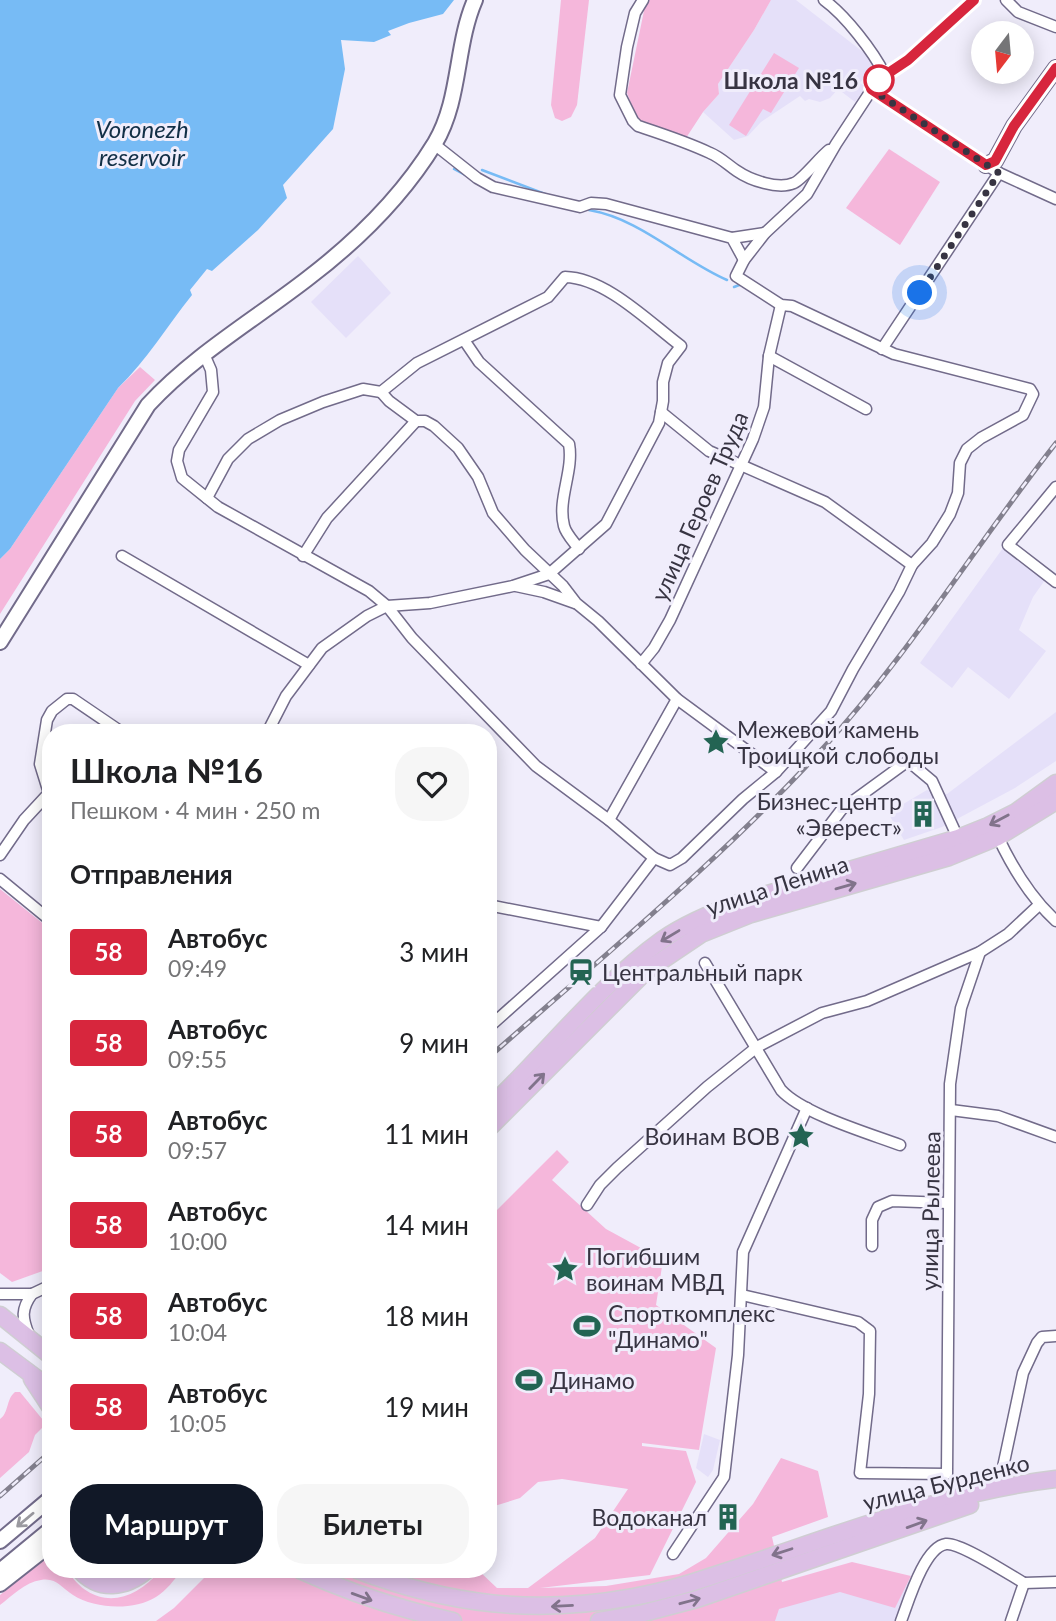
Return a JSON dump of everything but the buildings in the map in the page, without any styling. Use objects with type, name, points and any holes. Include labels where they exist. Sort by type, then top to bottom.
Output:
[{"type":"main road","points":[[0,642],[148,405],[204,354],[345,249],[376,220],[435,144],[452,105],[466,25],[475,0]]},
{"type":"main road","points":[[986,165],[995,161],[1014,126],[1056,68]]},
{"type":"main road","name":"улица Ленина","points":[[497,1100],[582,1013],[663,939],[715,911],[744,901],[988,827],[1016,812],[1056,783]]},
{"type":"main road","name":"улица Ленина","points":[[497,1120],[646,971],[701,934],[751,914],[949,857],[998,837],[1056,801]]},
{"type":"main road","points":[[0,1315],[42,1348]]},
{"type":"main road","points":[[33,1340],[42,1345]]},
{"type":"main road","points":[[0,1351],[42,1382]]},
{"type":"main road","points":[[30,1373],[42,1393]]},
{"type":"main road","name":"улица Бурденко","points":[[381,1578],[459,1600],[519,1606],[579,1605],[634,1597],[694,1581],[955,1499],[1056,1479]]},
{"type":"main road","name":"улица Бурденко","points":[[599,1621],[640,1615],[697,1600],[853,1548],[957,1509],[997,1498],[1056,1488]]},
{"type":"main road","points":[[0,1541],[42,1506]]},
{"type":"main road","points":[[0,1571],[42,1536]]},
{"type":"main road","points":[[0,1584],[42,1551]]},
{"type":"main road","points":[[89,1578],[110,1586],[134,1578]]},
{"type":"main road","points":[[317,1578],[378,1602],[453,1621]]},
{"type":"street","points":[[643,0],[635,13],[620,95],[632,121],[638,126],[713,154],[752,179],[782,186],[793,184],[802,178],[814,163],[836,144]]},
{"type":"street","points":[[824,0],[834,7],[871,52],[885,75]]},
{"type":"street","points":[[497,726],[536,766],[609,820],[654,858],[670,865],[682,858],[743,799],[776,772],[831,710],[900,592],[912,565],[932,543],[950,514],[958,494],[960,463],[967,449],[1023,415],[1033,394],[1030,389],[936,366],[882,349],[792,306],[781,305],[736,276],[744,260],[765,233],[807,194],[871,89],[885,75],[908,60],[974,0]]},
{"type":"street","points":[[1006,0],[1018,12],[1056,27]]},
{"type":"street","points":[[871,89],[999,173],[1056,199]]},
{"type":"street","points":[[435,144],[477,178],[493,187],[580,207],[591,203],[606,204],[732,238],[765,233]]},
{"type":"street","points":[[882,349],[999,173]]},
{"type":"street","points":[[732,238],[744,260]]},
{"type":"street","points":[[272,724],[286,696],[322,648],[367,616],[387,606],[430,603],[513,586],[549,573],[579,549],[606,524],[659,423],[663,382],[668,363],[681,346],[611,292],[578,277],[565,277],[548,297],[417,363],[381,392]]},
{"type":"street","name":"улица Героев Труда","points":[[641,664],[670,620],[753,439],[764,408],[769,356],[781,305]]},
{"type":"street","points":[[464,340],[479,362],[569,444],[571,454],[563,506],[564,526],[579,549]]},
{"type":"street","points":[[204,354],[211,370],[213,392],[186,437],[177,461],[182,478],[218,507],[369,591],[387,606],[412,638],[495,724]]},
{"type":"street","points":[[769,356],[866,409]]},
{"type":"street","points":[[207,498],[228,459],[248,439],[280,420],[323,402],[363,389],[381,392],[416,421],[425,421],[434,426],[458,448],[478,477],[493,513],[576,603],[598,621],[677,699],[776,772]]},
{"type":"street","points":[[661,412],[709,450],[825,502],[912,565]]},
{"type":"street","points":[[303,556],[327,518],[416,421]]},
{"type":"street","points":[[1056,487],[1008,545],[1056,582]]},
{"type":"street","points":[[122,556],[309,665]]},
{"type":"street","points":[[513,586],[544,592],[576,603]]},
{"type":"street","points":[[47,724],[52,712],[67,699],[79,701],[111,724]]},
{"type":"street","points":[[609,820],[677,699]]},
{"type":"street","points":[[797,869],[842,809],[908,761],[932,780],[958,838]]},
{"type":"street","points":[[0,855],[42,800]]},
{"type":"street","points":[[998,837],[1023,883],[1039,905],[1056,921]]},
{"type":"street","points":[[497,1020],[601,927],[654,858]]},
{"type":"street","points":[[0,879],[42,914]]},
{"type":"street","points":[[587,1205],[600,1185],[617,1168],[707,1087],[757,1047],[822,1013],[867,1000],[979,952],[1008,934],[1039,905]]},
{"type":"street","points":[[497,907],[601,927]]},
{"type":"street","name":"улица Рылеева","points":[[742,1295],[858,1322],[870,1331],[869,1394],[860,1473],[947,1474],[950,1084],[961,1008],[979,952]]},
{"type":"street","points":[[705,963],[781,1090],[789,1098],[807,1108],[900,1145]]},
{"type":"street","points":[[673,1554],[723,1477],[738,1355],[743,1252],[807,1108]]},
{"type":"street","points":[[951,1110],[998,1116],[1056,1136]]},
{"type":"street","points":[[872,1245],[872,1220],[877,1207],[892,1201],[948,1203]]},
{"type":"street","points":[[0,1294],[32,1294],[42,1289]]},
{"type":"street","points":[[32,1294],[24,1304],[22,1314],[33,1340]]},
{"type":"street","points":[[1003,1467],[1023,1373],[1042,1337],[1056,1336]]},
{"type":"street","points":[[901,1621],[918,1576],[934,1551],[946,1544],[953,1544],[974,1554],[1024,1583],[1056,1582]]},
{"type":"street","points":[[1011,1621],[1024,1583]]},
{"type":"shaded area","points":[[561,0],[589,0],[577,105],[571,117],[562,121],[555,118],[551,105]]},
{"type":"shaded area","points":[[648,0],[771,0],[718,84],[719,94],[686,138],[638,121],[627,93]]},
{"type":"shaded area","points":[[771,0],[796,0],[876,62],[860,83],[866,87],[855,102],[838,89],[830,98],[820,102],[809,99],[805,101],[800,96],[761,122],[748,136],[734,140],[703,112],[719,94],[718,84]]},
{"type":"shaded area","points":[[774,53],[799,68],[771,113],[763,109],[746,136],[729,125]]},
{"type":"shaded area","points":[[889,149],[940,182],[900,245],[846,208]]},
{"type":"shaded area","points":[[358,256],[391,293],[346,338],[311,302]]},
{"type":"shaded area","points":[[140,367],[155,380],[135,401],[0,614],[0,559],[10,549],[118,388]]},
{"type":"shaded area","points":[[1003,548],[1045,580],[1033,597],[1019,630],[1046,651],[1009,699],[968,667],[952,688],[920,663]]},
{"type":"shaded area","points":[[1056,712],[1056,761],[1015,788],[942,827],[904,840],[888,813],[927,790],[947,794]]},
{"type":"shaded area","points":[[0,889],[42,923],[42,1271],[12,1282],[0,1273]]},
{"type":"shaded area","points":[[557,1150],[569,1162],[552,1180],[606,1229],[663,1260],[656,1305],[716,1348],[699,1450],[642,1443],[642,1446],[686,1451],[696,1482],[650,1575],[540,1588],[606,1586],[679,1574],[706,1558],[753,1504],[781,1458],[818,1471],[828,1517],[772,1537],[782,1582],[852,1562],[911,1576],[895,1608],[840,1592],[779,1609],[775,1621],[156,1621],[174,1608],[204,1578],[486,1578],[497,1588],[528,1588],[595,1538],[628,1489],[562,1479],[538,1482],[520,1498],[497,1505],[497,1210]]},
{"type":"shaded area","points":[[15,1392],[20,1392],[42,1419],[42,1428],[35,1435],[29,1452],[0,1478],[0,1419]]},
{"type":"shaded area","points":[[704,1434],[720,1440],[713,1470],[708,1477],[696,1468]]},
{"type":"shaded area","points":[[42,1562],[42,1578],[73,1578],[88,1592],[100,1597],[125,1596],[153,1578],[176,1578],[160,1594],[136,1605],[92,1603],[46,1579],[24,1586],[0,1605],[0,1595]]},
{"type":"shaded area","points":[[858,1569],[912,1582],[898,1621],[774,1621],[784,1590]]},
{"type":"water","name":"Voronezh reservoir","points":[[0,0],[454,0],[443,14],[388,31],[391,35],[374,42],[341,40],[345,69],[333,129],[283,185],[287,198],[258,230],[212,271],[207,269],[190,290],[192,295],[148,354],[118,388],[10,549],[0,559]]},
{"type":"waterway","points":[[454,169],[467,176]]},
{"type":"waterway","points":[[482,170],[545,194]]},
{"type":"waterway","points":[[589,210],[626,222],[727,280]]},
{"type":"waterway","points":[[734,287],[742,284]]},
{"type":"railway","points":[[497,1050],[703,868],[786,788],[825,746],[915,635],[1056,443]]},
{"type":"railway","points":[[0,1496],[42,1459]]},
{"type":"bus line","name":"58","points":[[974,0],[908,60],[878,80],[871,89],[986,165],[995,161],[1014,126],[1056,68]]},
{"type":"place","name":"Школа №16","points":[[879,80]]},
{"type":"place","name":"Межевой камень Троицкой слободы","points":[[716,742]]},
{"type":"place","name":"Бизнес-центр «Эверест»","points":[[923,814]]},
{"type":"place","name":"Центральный парк","points":[[581,972]]},
{"type":"place","name":"Воинам ВОВ","points":[[801,1136]]},
{"type":"place","name":"Погибшим воинам МВД","points":[[565,1269]]},
{"type":"place","name":"Спорткомплекс \"Динамо\"","points":[[587,1326]]},
{"type":"place","name":"Динамо","points":[[529,1380]]},
{"type":"place","name":"Водоканал","points":[[728,1517]]},
{"type":"route","points":[[879,80],[871,89],[999,173],[920,293]]}]
